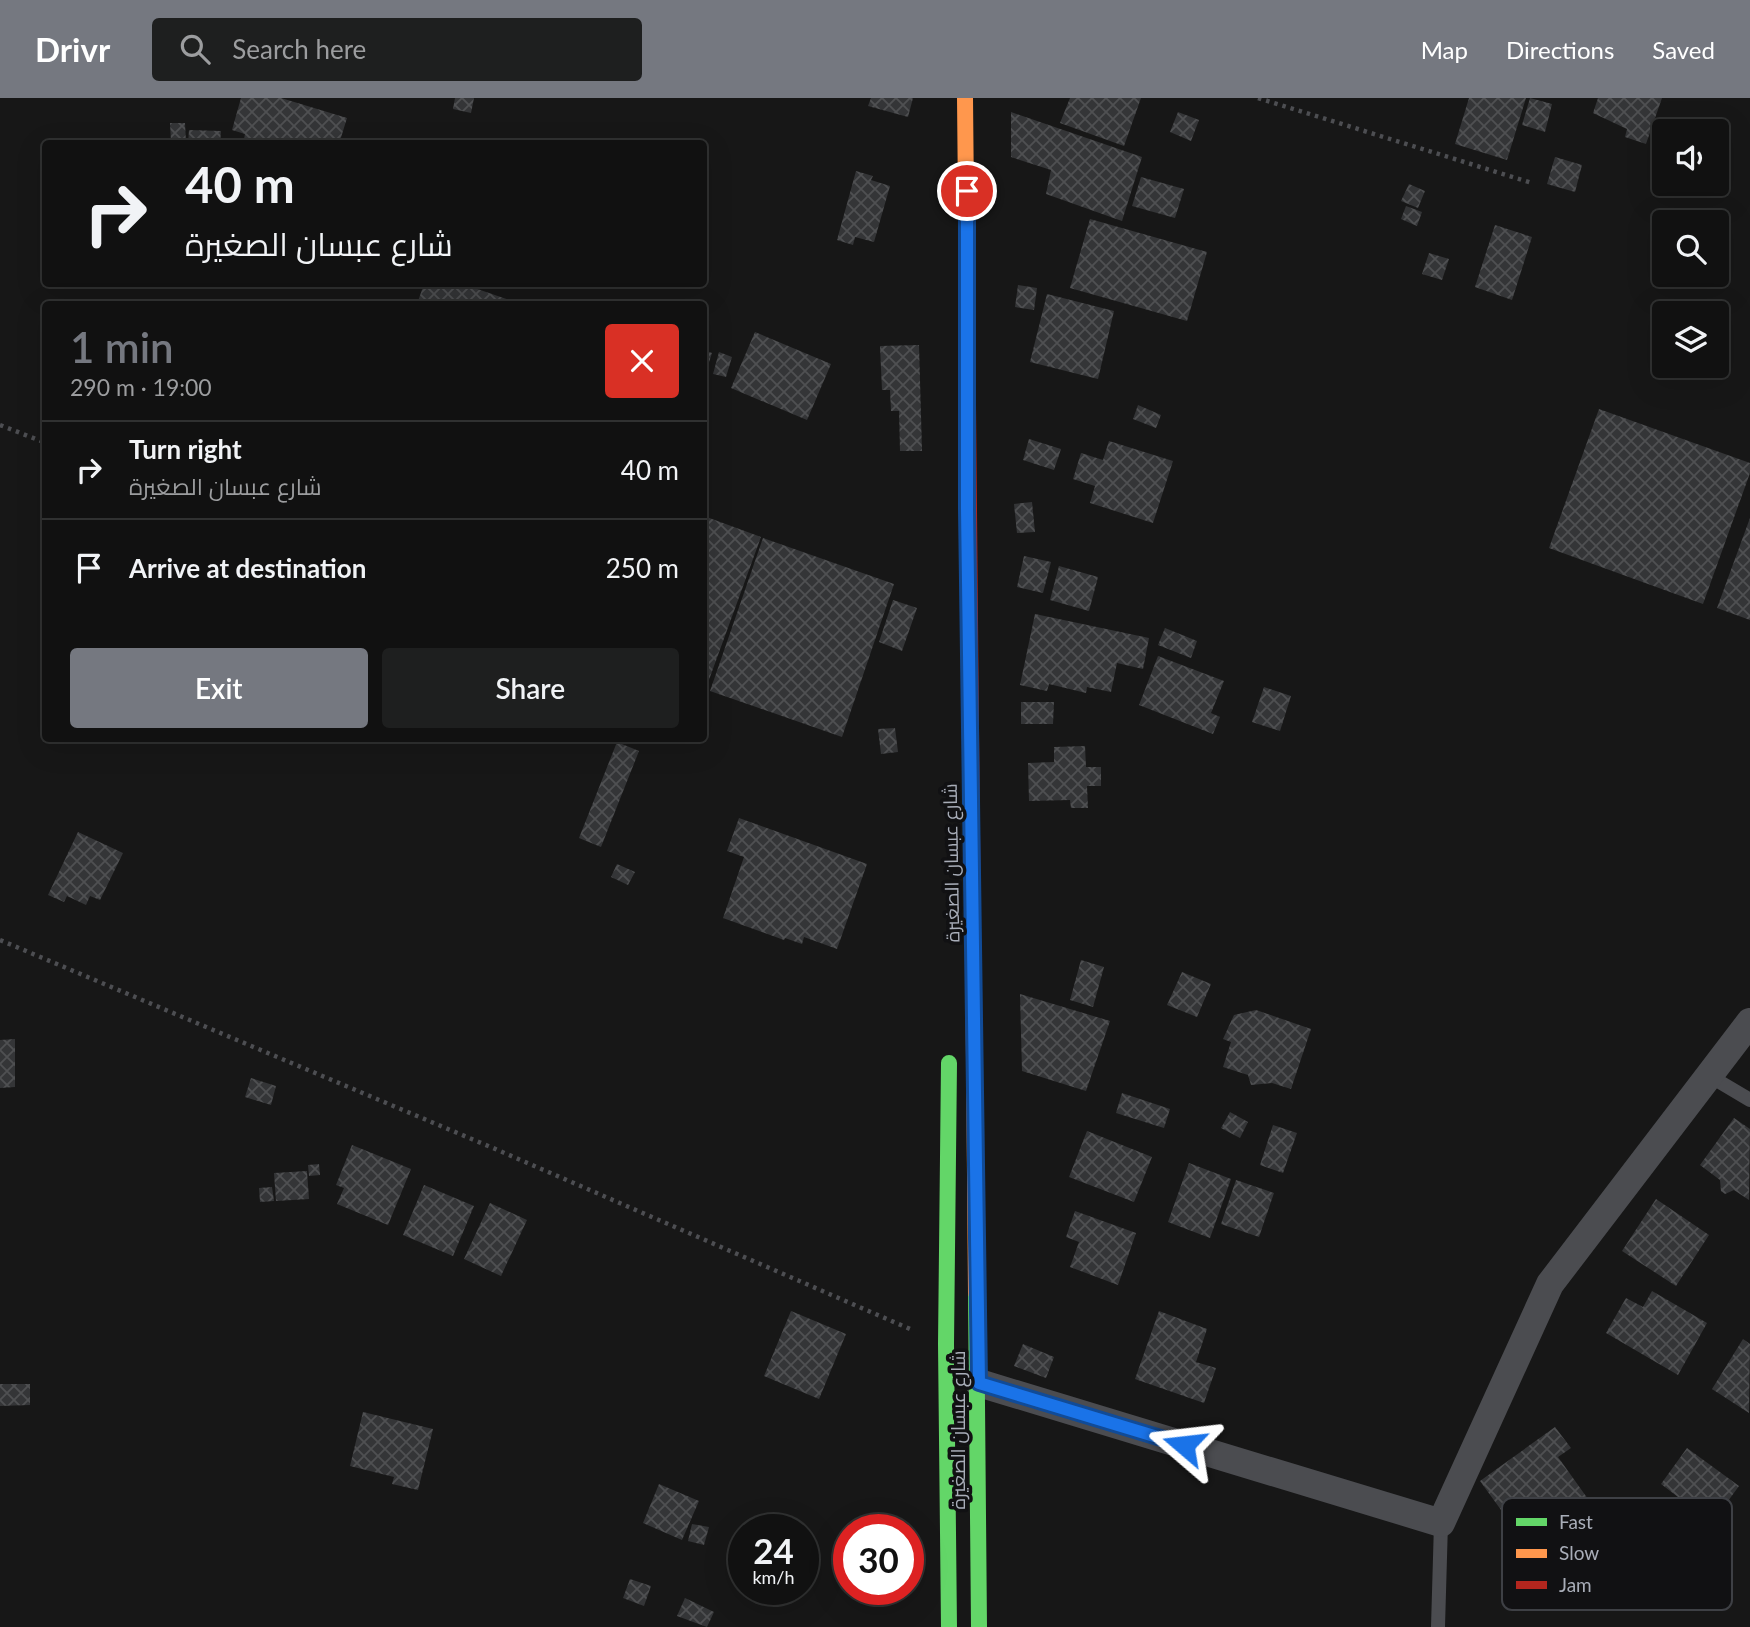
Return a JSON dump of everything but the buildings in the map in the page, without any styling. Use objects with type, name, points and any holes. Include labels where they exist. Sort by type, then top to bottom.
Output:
[{"type":"street","points":[[949,98],[949,177]]},
{"type":"street","name":"شارع عبسان الصغيرة","points":[[965,98],[979,1383],[979,1627]]},
{"type":"street","points":[[979,1383],[1441,1523],[1550,1284],[1750,1022]]},
{"type":"street","name":"شارع عبسان الصغيرة","points":[[949,1046],[946,1344],[949,1627]]},
{"type":"lane","points":[[1708,1075],[1750,1100]]},
{"type":"lane","points":[[1438,1627],[1441,1523]]},
{"type":"path","points":[[1258,98],[1532,183]]},
{"type":"path","points":[[0,425],[42,441]]},
{"type":"path","points":[[0,940],[493,1148],[946,1344]]},
{"type":"traffic: fast","points":[[949,1063],[946,1344],[949,1627]]},
{"type":"traffic: fast","points":[[976,1293],[979,1627]]},
{"type":"traffic: slow","points":[[965,98],[968,403]]},
{"type":"traffic: slow","points":[[973,940],[976,1293]]},
{"type":"traffic: jam","points":[[968,403],[973,940]]},
{"type":"route","points":[[967,191],[967,509],[979,1383],[1184,1445]]}]
